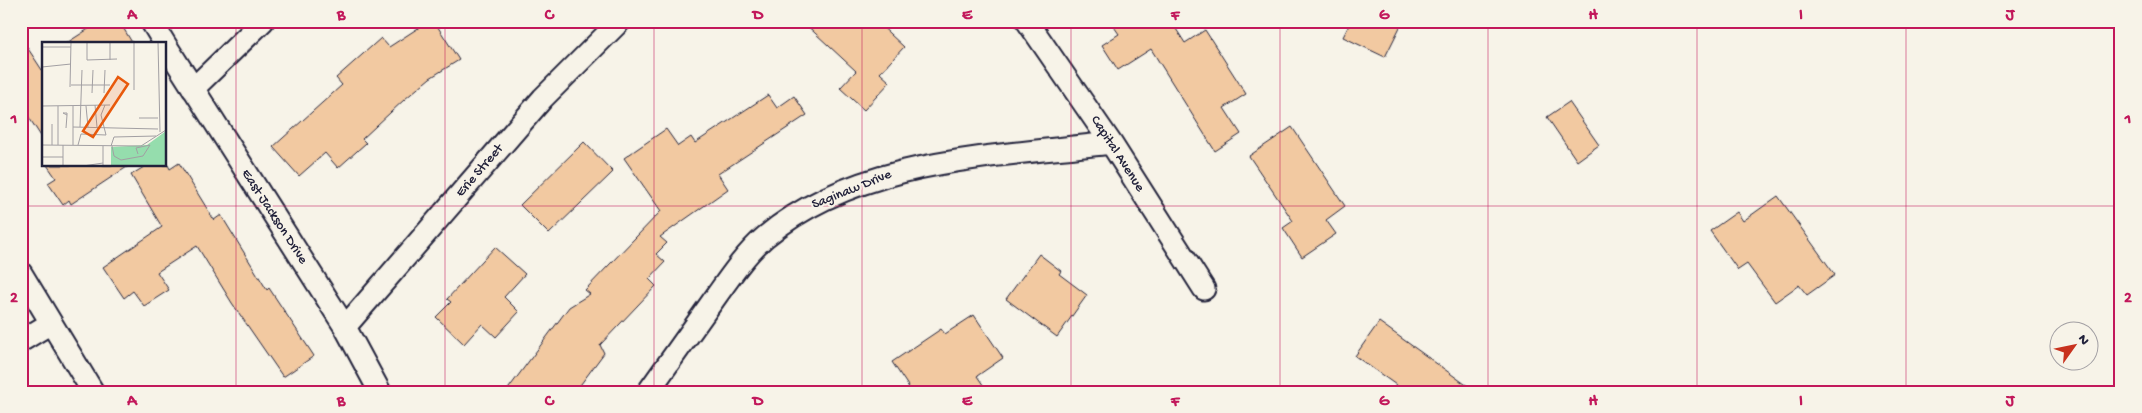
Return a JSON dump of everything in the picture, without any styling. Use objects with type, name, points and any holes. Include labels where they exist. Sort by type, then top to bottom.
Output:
[{"type":"street","name":"East Jackson Drive","points":[[151,21],[164,42]]},
{"type":"street","points":[[192,89],[262,21]]},
{"type":"street","name":"Erie Street","points":[[345,327],[543,98],[620,21]]},
{"type":"street","name":"Capital Avenue","points":[[1027,21],[1111,143],[1204,289]]},
{"type":"street","name":"East Jackson Drive","points":[[166,46],[345,327],[380,392]]},
{"type":"street","name":"Saginaw Drive","points":[[648,392],[728,279],[763,238],[798,213],[829,197],[898,172],[934,164],[1111,143]]},
{"type":"street","points":[[21,274],[93,392]]},
{"type":"street","points":[[21,341],[51,323]]},
{"type":"building","points":[[101,21],[119,21],[132,42],[68,42]]},
{"type":"building","points":[[429,21],[434,21],[459,60],[430,78],[405,99],[362,139],[366,143],[338,168],[325,153],[299,176],[273,147],[342,85],[336,78],[381,38],[389,47]]},
{"type":"building","points":[[802,21],[876,21],[904,47],[880,73],[890,82],[864,110],[840,88],[856,71]]},
{"type":"building","points":[[1110,21],[1171,21],[1185,43],[1205,30],[1246,94],[1224,108],[1241,134],[1215,151],[1151,49],[1118,70],[1102,45],[1119,34]]},
{"type":"building","points":[[1351,21],[1403,21],[1385,57],[1343,37]]},
{"type":"building","points":[[21,38],[42,70],[42,138],[21,105]]},
{"type":"building","points":[[768,95],[777,108],[794,96],[807,115],[718,174],[728,189],[660,237],[667,243],[656,254],[665,262],[649,279],[656,286],[600,345],[604,353],[575,392],[506,392],[569,307],[590,294],[585,290],[661,211],[624,158],[666,129],[678,146],[691,137],[695,143]]},
{"type":"building","points":[[1569,102],[1599,145],[1577,161],[1547,117]]},
{"type":"building","points":[[1292,127],[1345,206],[1326,220],[1336,234],[1302,257],[1283,228],[1293,221],[1249,156]]},
{"type":"building","points":[[584,142],[613,172],[549,234],[520,205]]},
{"type":"building","points":[[179,163],[214,220],[221,215],[267,290],[269,288],[314,356],[283,377],[232,303],[197,246],[157,272],[169,290],[144,306],[133,291],[124,298],[103,267],[162,227],[131,175],[145,166],[168,165],[170,169]]},
{"type":"building","points":[[48,166],[128,166],[71,204],[69,200],[63,205],[48,183],[56,178]]},
{"type":"building","points":[[1778,196],[1835,275],[1807,295],[1799,285],[1775,302],[1747,264],[1738,270],[1710,231],[1737,212],[1743,221]]},
{"type":"building","points":[[495,247],[525,274],[504,297],[519,312],[496,337],[482,324],[464,344],[436,317],[451,302],[447,299]]},
{"type":"building","points":[[1039,254],[1061,271],[1059,274],[1087,295],[1057,337],[1006,299]]},
{"type":"building","points":[[974,315],[1003,358],[977,376],[988,392],[912,392],[892,362],[941,329],[945,334]]},
{"type":"building","points":[[1379,322],[1476,392],[1406,392],[1355,356]]}]
